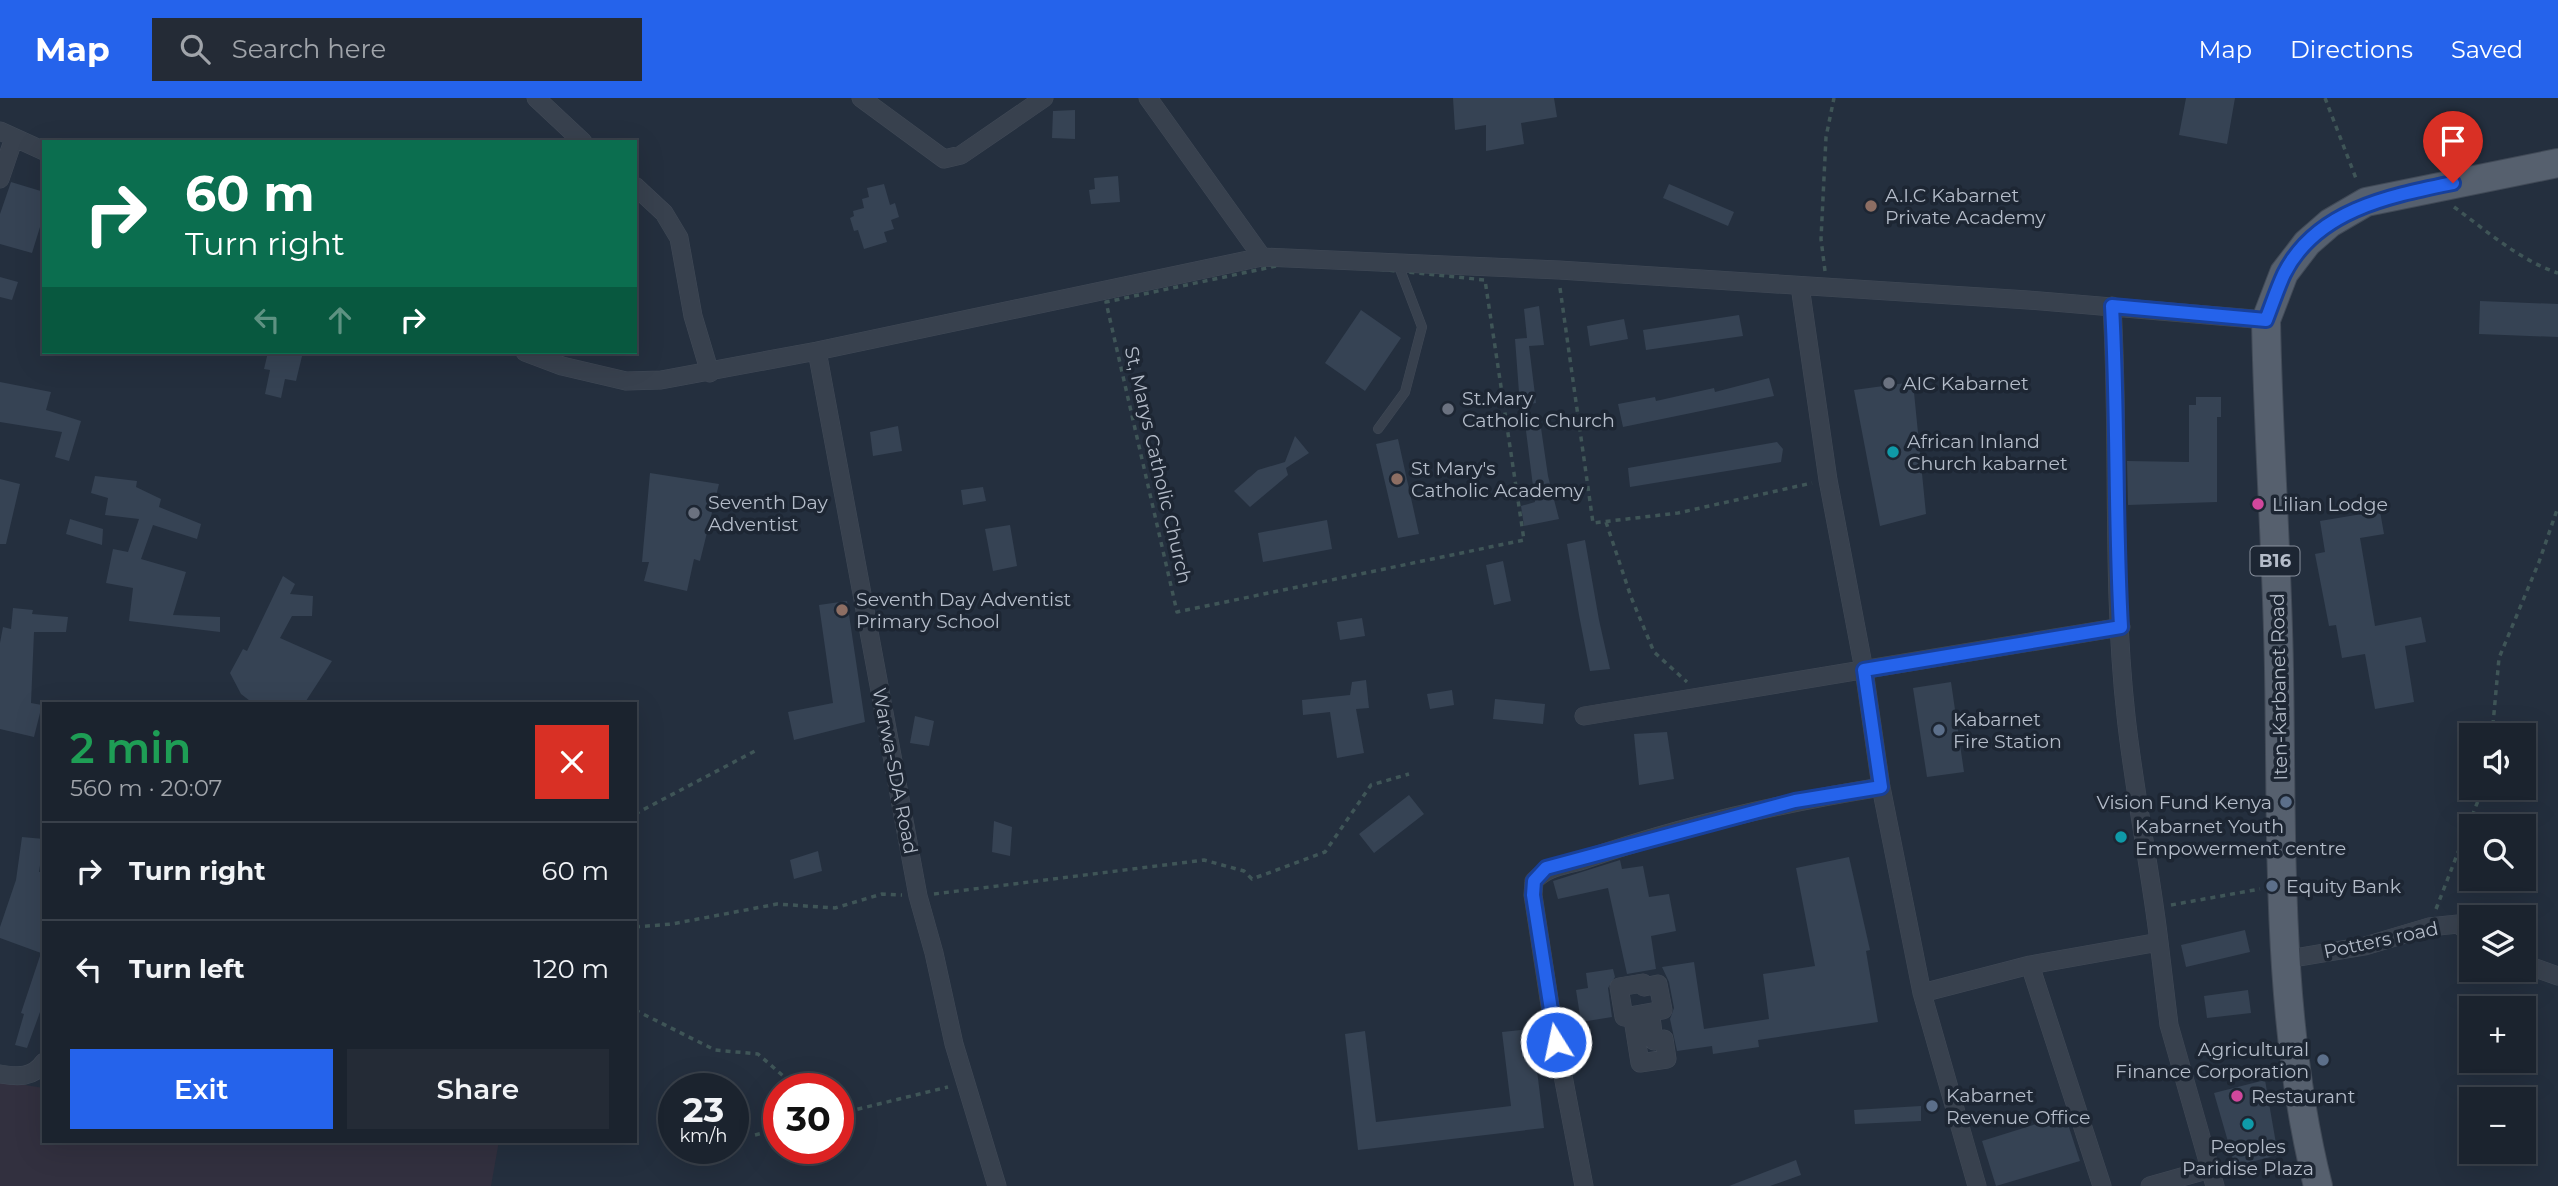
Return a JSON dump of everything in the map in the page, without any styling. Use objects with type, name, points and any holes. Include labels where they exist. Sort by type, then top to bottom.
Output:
[{"type":"main road","name":"Iten-Karbanet Road","points":[[2318,1186],[2294,1053],[2283,885],[2278,625],[2266,320],[2284,273],[2307,243],[2330,223],[2366,202],[2558,163]]},
{"type":"street","points":[[536,98],[581,140]]},
{"type":"street","points":[[861,98],[944,159],[961,155],[1044,98]]},
{"type":"street","points":[[1148,98],[1262,257]]},
{"type":"street","points":[[0,179],[7,134],[42,150]]},
{"type":"street","points":[[637,188],[664,213],[679,237],[688,292],[709,373]]},
{"type":"street","points":[[530,354],[562,366],[626,381],[662,380],[817,351],[1262,257],[1559,270],[2112,306],[2266,320]]},
{"type":"street","points":[[1800,286],[1828,480],[1864,670],[1881,787],[1922,993],[1977,1186]]},
{"type":"street","points":[[2112,306],[2118,400],[2115,524],[2125,714],[2155,908],[2169,1025],[2213,1178],[2150,1186]]},
{"type":"street","name":"Warwa-SDA Road","points":[[817,351],[918,895],[966,1083],[997,1186]]},
{"type":"street","points":[[1584,716],[1701,694],[2121,627]]},
{"type":"street","points":[[1584,1186],[1552,1018],[1533,895],[1534,881],[1546,868],[1574,863],[1680,830],[1795,801],[1881,787]]},
{"type":"street","name":"Potters road","points":[[2288,959],[2365,946],[2429,927],[2459,925]]},
{"type":"street","points":[[1922,993],[2029,965],[2159,942]]},
{"type":"street","points":[[2029,965],[2102,1186]]},
{"type":"street","points":[[2536,968],[2558,976]]},
{"type":"street","points":[[0,1073],[27,1075],[36,1072],[42,1064]]},
{"type":"lane","points":[[1378,429],[1405,392],[1422,327],[1401,271]]},
{"type":"path","points":[[1827,287],[1821,239],[1826,138],[1834,98]]},
{"type":"path","points":[[2325,98],[2366,202]]},
{"type":"path","points":[[2427,188],[2506,246],[2541,267],[2558,273]]},
{"type":"path","name":"St, Marys Catholic Church","points":[[1300,261],[1401,271],[1485,280],[1524,540],[1177,612],[1106,302],[1300,261]]},
{"type":"path","points":[[1559,270],[1593,523],[1678,513],[1828,480]]},
{"type":"path","points":[[2493,723],[2499,658],[2539,562],[2558,507]]},
{"type":"path","points":[[1606,522],[1631,597],[1654,652],[1701,694]]},
{"type":"path","points":[[637,813],[755,751]]},
{"type":"path","points":[[637,927],[672,925],[777,904],[835,908],[882,894],[918,895],[1204,860],[1244,871],[1252,879],[1325,852],[1371,785],[1409,774]]},
{"type":"path","points":[[2429,927],[2478,800]]},
{"type":"path","points":[[2155,908],[2283,885]]},
{"type":"path","points":[[637,1011],[715,1049],[758,1054],[780,1073]]},
{"type":"path","points":[[854,1111],[966,1083]]},
{"type":"path","points":[[755,1135],[763,1133]]},
{"type":"shaded area","points":[[0,1081],[42,1088],[42,1143],[499,1143],[491,1186],[0,1186]]},
{"type":"building","points":[[1453,98],[1554,98],[1557,117],[1521,123],[1524,144],[1486,151],[1486,125],[1455,130]]},
{"type":"building","points":[[2186,98],[2235,98],[2227,144],[2179,135]]},
{"type":"building","points":[[1075,110],[1075,139],[1052,138],[1053,111]]},
{"type":"building","points":[[1118,176],[1120,202],[1091,204],[1089,190],[1095,189],[1094,178]]},
{"type":"building","points":[[11,182],[42,191],[42,220],[32,253],[0,244],[0,214]]},
{"type":"building","points":[[884,184],[890,205],[895,203],[899,217],[891,220],[894,229],[884,232],[887,242],[864,249],[858,230],[854,231],[850,218],[854,216],[853,211],[864,208],[862,199],[869,197],[867,188]]},
{"type":"building","points":[[1669,184],[1734,212],[1728,226],[1663,198]]},
{"type":"building","points":[[0,277],[18,282],[12,300],[0,297]]},
{"type":"building","points":[[2480,301],[2558,304],[2558,337],[2479,334]]},
{"type":"building","points":[[1539,306],[1544,345],[1529,346],[1536,403],[1520,406],[1515,339],[1527,338],[1524,309]]},
{"type":"building","points":[[1361,310],[1401,338],[1365,391],[1325,363]]},
{"type":"building","points":[[1739,315],[1743,336],[1646,350],[1643,330]]},
{"type":"building","points":[[1624,319],[1628,339],[1590,346],[1587,326]]},
{"type":"building","points":[[268,354],[303,354],[296,381],[285,379],[281,398],[265,394],[270,370],[264,369]]},
{"type":"building","points":[[1769,378],[1774,396],[1623,427],[1618,404],[1655,397],[1656,401],[1714,388],[1715,392]]},
{"type":"building","points":[[0,382],[51,392],[46,410],[81,421],[69,461],[55,457],[62,432],[0,422]]},
{"type":"building","name":"African Inland Church kabarnet","points":[[1913,382],[1926,514],[1880,526],[1854,390]]},
{"type":"building","points":[[2196,397],[2221,397],[2221,417],[2217,417],[2217,502],[2128,505],[2127,461],[2189,462],[2189,405],[2196,405]]},
{"type":"building","points":[[1540,421],[1548,476],[1559,519],[1524,526],[1521,506],[1535,502],[1525,423]]},
{"type":"building","points":[[898,426],[902,451],[873,456],[870,432]]},
{"type":"building","points":[[1295,436],[1309,453],[1286,468],[1288,475],[1250,507],[1234,491],[1258,470],[1285,462]]},
{"type":"building","points":[[1398,439],[1419,534],[1398,538],[1376,444]]},
{"type":"building","points":[[1777,442],[1783,449],[1781,462],[1630,487],[1628,468]]},
{"type":"building","points":[[650,473],[719,484],[700,561],[694,559],[687,591],[644,581],[649,562],[642,562]]},
{"type":"building","points":[[95,476],[137,481],[136,487],[161,499],[159,507],[201,524],[197,539],[153,525],[141,559],[186,572],[173,615],[220,617],[220,632],[129,621],[133,588],[106,583],[113,549],[128,552],[139,519],[105,515],[108,498],[91,493]]},
{"type":"building","points":[[0,479],[20,484],[6,544],[0,544]]},
{"type":"building","points":[[983,487],[986,501],[963,505],[961,490]]},
{"type":"building","points":[[2380,511],[2384,534],[2360,538],[2375,626],[2421,617],[2426,642],[2405,646],[2414,702],[2375,709],[2365,654],[2342,658],[2336,625],[2329,626],[2315,554],[2325,552],[2320,521]]},
{"type":"building","points":[[70,519],[103,529],[102,545],[66,534]]},
{"type":"building","points":[[1327,520],[1332,549],[1263,562],[1258,533]]},
{"type":"building","points":[[1010,525],[1017,566],[993,571],[985,529]]},
{"type":"building","points":[[1585,540],[1610,669],[1590,671],[1579,615],[1567,544]]},
{"type":"building","points":[[1503,561],[1511,601],[1494,605],[1486,565]]},
{"type":"building","points":[[283,576],[295,584],[290,594],[313,596],[312,616],[292,616],[280,638],[332,661],[305,702],[251,702],[241,694],[230,673],[243,649],[247,651]]},
{"type":"building","points":[[847,601],[865,722],[794,740],[788,712],[833,703],[819,605]]},
{"type":"building","points":[[13,608],[33,610],[32,614],[68,617],[66,632],[34,632],[31,703],[42,705],[34,737],[0,729],[0,643],[3,627],[11,629]]},
{"type":"building","points":[[1362,618],[1365,636],[1340,640],[1337,622]]},
{"type":"building","points":[[1366,680],[1369,708],[1356,709],[1364,753],[1337,758],[1330,712],[1303,715],[1302,700],[1350,695],[1352,682]]},
{"type":"building","name":"Kabarnet Fire Station","points":[[1951,682],[1964,772],[1927,777],[1913,688]]},
{"type":"building","points":[[1452,690],[1454,705],[1430,709],[1427,694]]},
{"type":"building","points":[[1495,699],[1545,704],[1543,724],[1493,719]]},
{"type":"building","points":[[915,716],[934,721],[929,746],[910,743]]},
{"type":"building","points":[[1667,732],[1674,779],[1639,785],[1634,734]]},
{"type":"building","points":[[1409,795],[1424,814],[1374,853],[1359,834]]},
{"type":"building","points":[[994,821],[1012,827],[1010,856],[992,852]]},
{"type":"building","points":[[22,837],[42,839],[39,872],[42,872],[42,1007],[27,1048],[15,1045],[24,1014],[21,1013],[41,953],[0,938],[0,927],[16,880]]},
{"type":"building","points":[[818,851],[822,871],[794,879],[790,860]]},
{"type":"building","points":[[1849,857],[1870,950],[1866,951],[1878,1022],[1758,1040],[1759,1047],[1713,1054],[1712,1046],[1677,1051],[1670,1019],[1674,1008],[1669,982],[1662,967],[1694,962],[1704,1029],[1769,1019],[1763,974],[1815,966],[1796,868]]},
{"type":"building","points":[[1620,860],[1622,869],[1643,866],[1649,897],[1669,894],[1676,931],[1651,936],[1656,969],[1627,974],[1608,888],[1558,899],[1553,881]]},
{"type":"building","points":[[2245,930],[2250,952],[2186,967],[2181,945]]},
{"type":"building","points":[[1613,969],[1615,977],[1608,988],[1612,1017],[1581,1022],[1576,990],[1588,988],[1586,973]]},
{"type":"building","points":[[2248,990],[2251,1013],[2207,1018],[2204,996]]},
{"type":"building","points":[[1532,1029],[1544,1128],[1358,1150],[1345,1034],[1365,1031],[1376,1122],[1511,1106],[1502,1032]]},
{"type":"building","name":"Peoples Paridise Plaza","points":[[2265,1080],[2278,1155],[2235,1166],[2214,1093]]},
{"type":"building","points":[[1921,1106],[1921,1121],[1855,1124],[1854,1110]]},
{"type":"building","points":[[2065,1115],[2080,1161],[1996,1186],[1982,1141]]},
{"type":"building","points":[[1796,1160],[1801,1175],[1770,1186],[1729,1186]]},
{"type":"place","name":"A.I.C Kabarnet Private Academy","points":[[1871,206]]},
{"type":"place","name":"AIC Kabarnet","points":[[1889,383]]},
{"type":"place","name":"St.Mary Catholic Church","points":[[1448,409]]},
{"type":"place","name":"African Inland Church kabarnet","points":[[1893,452]]},
{"type":"place","name":"St Mary's Catholic Academy","points":[[1397,479]]},
{"type":"place","name":"Lilian Lodge","points":[[2258,504]]},
{"type":"place","name":"Seventh Day Adventist","points":[[694,513]]},
{"type":"place","name":"Seventh Day Adventist Primary School","points":[[842,610]]},
{"type":"place","name":"Kabarnet Fire Station","points":[[1939,730]]},
{"type":"place","name":"Vision Fund Kenya","points":[[2286,802]]},
{"type":"place","name":"Kabarnet Youth Empowerment centre","points":[[2121,837]]},
{"type":"place","name":"Equity Bank","points":[[2272,886]]},
{"type":"place","name":"Agricultural Finance Corporation","points":[[2323,1060]]},
{"type":"place","name":"Restaurant","points":[[2237,1096]]},
{"type":"place","name":"Kabarnet Revenue Office","points":[[1932,1106]]},
{"type":"place","name":"Peoples Paridise Plaza","points":[[2248,1124]]},
{"type":"route","points":[[1556,1042],[1533,895],[1534,881],[1546,868],[1574,863],[1629,844],[1795,801],[1881,787],[1864,670],[2121,627],[2115,524],[2118,400],[2112,306],[2266,320],[2284,273],[2307,243],[2330,223],[2366,202],[2453,183]]}]
